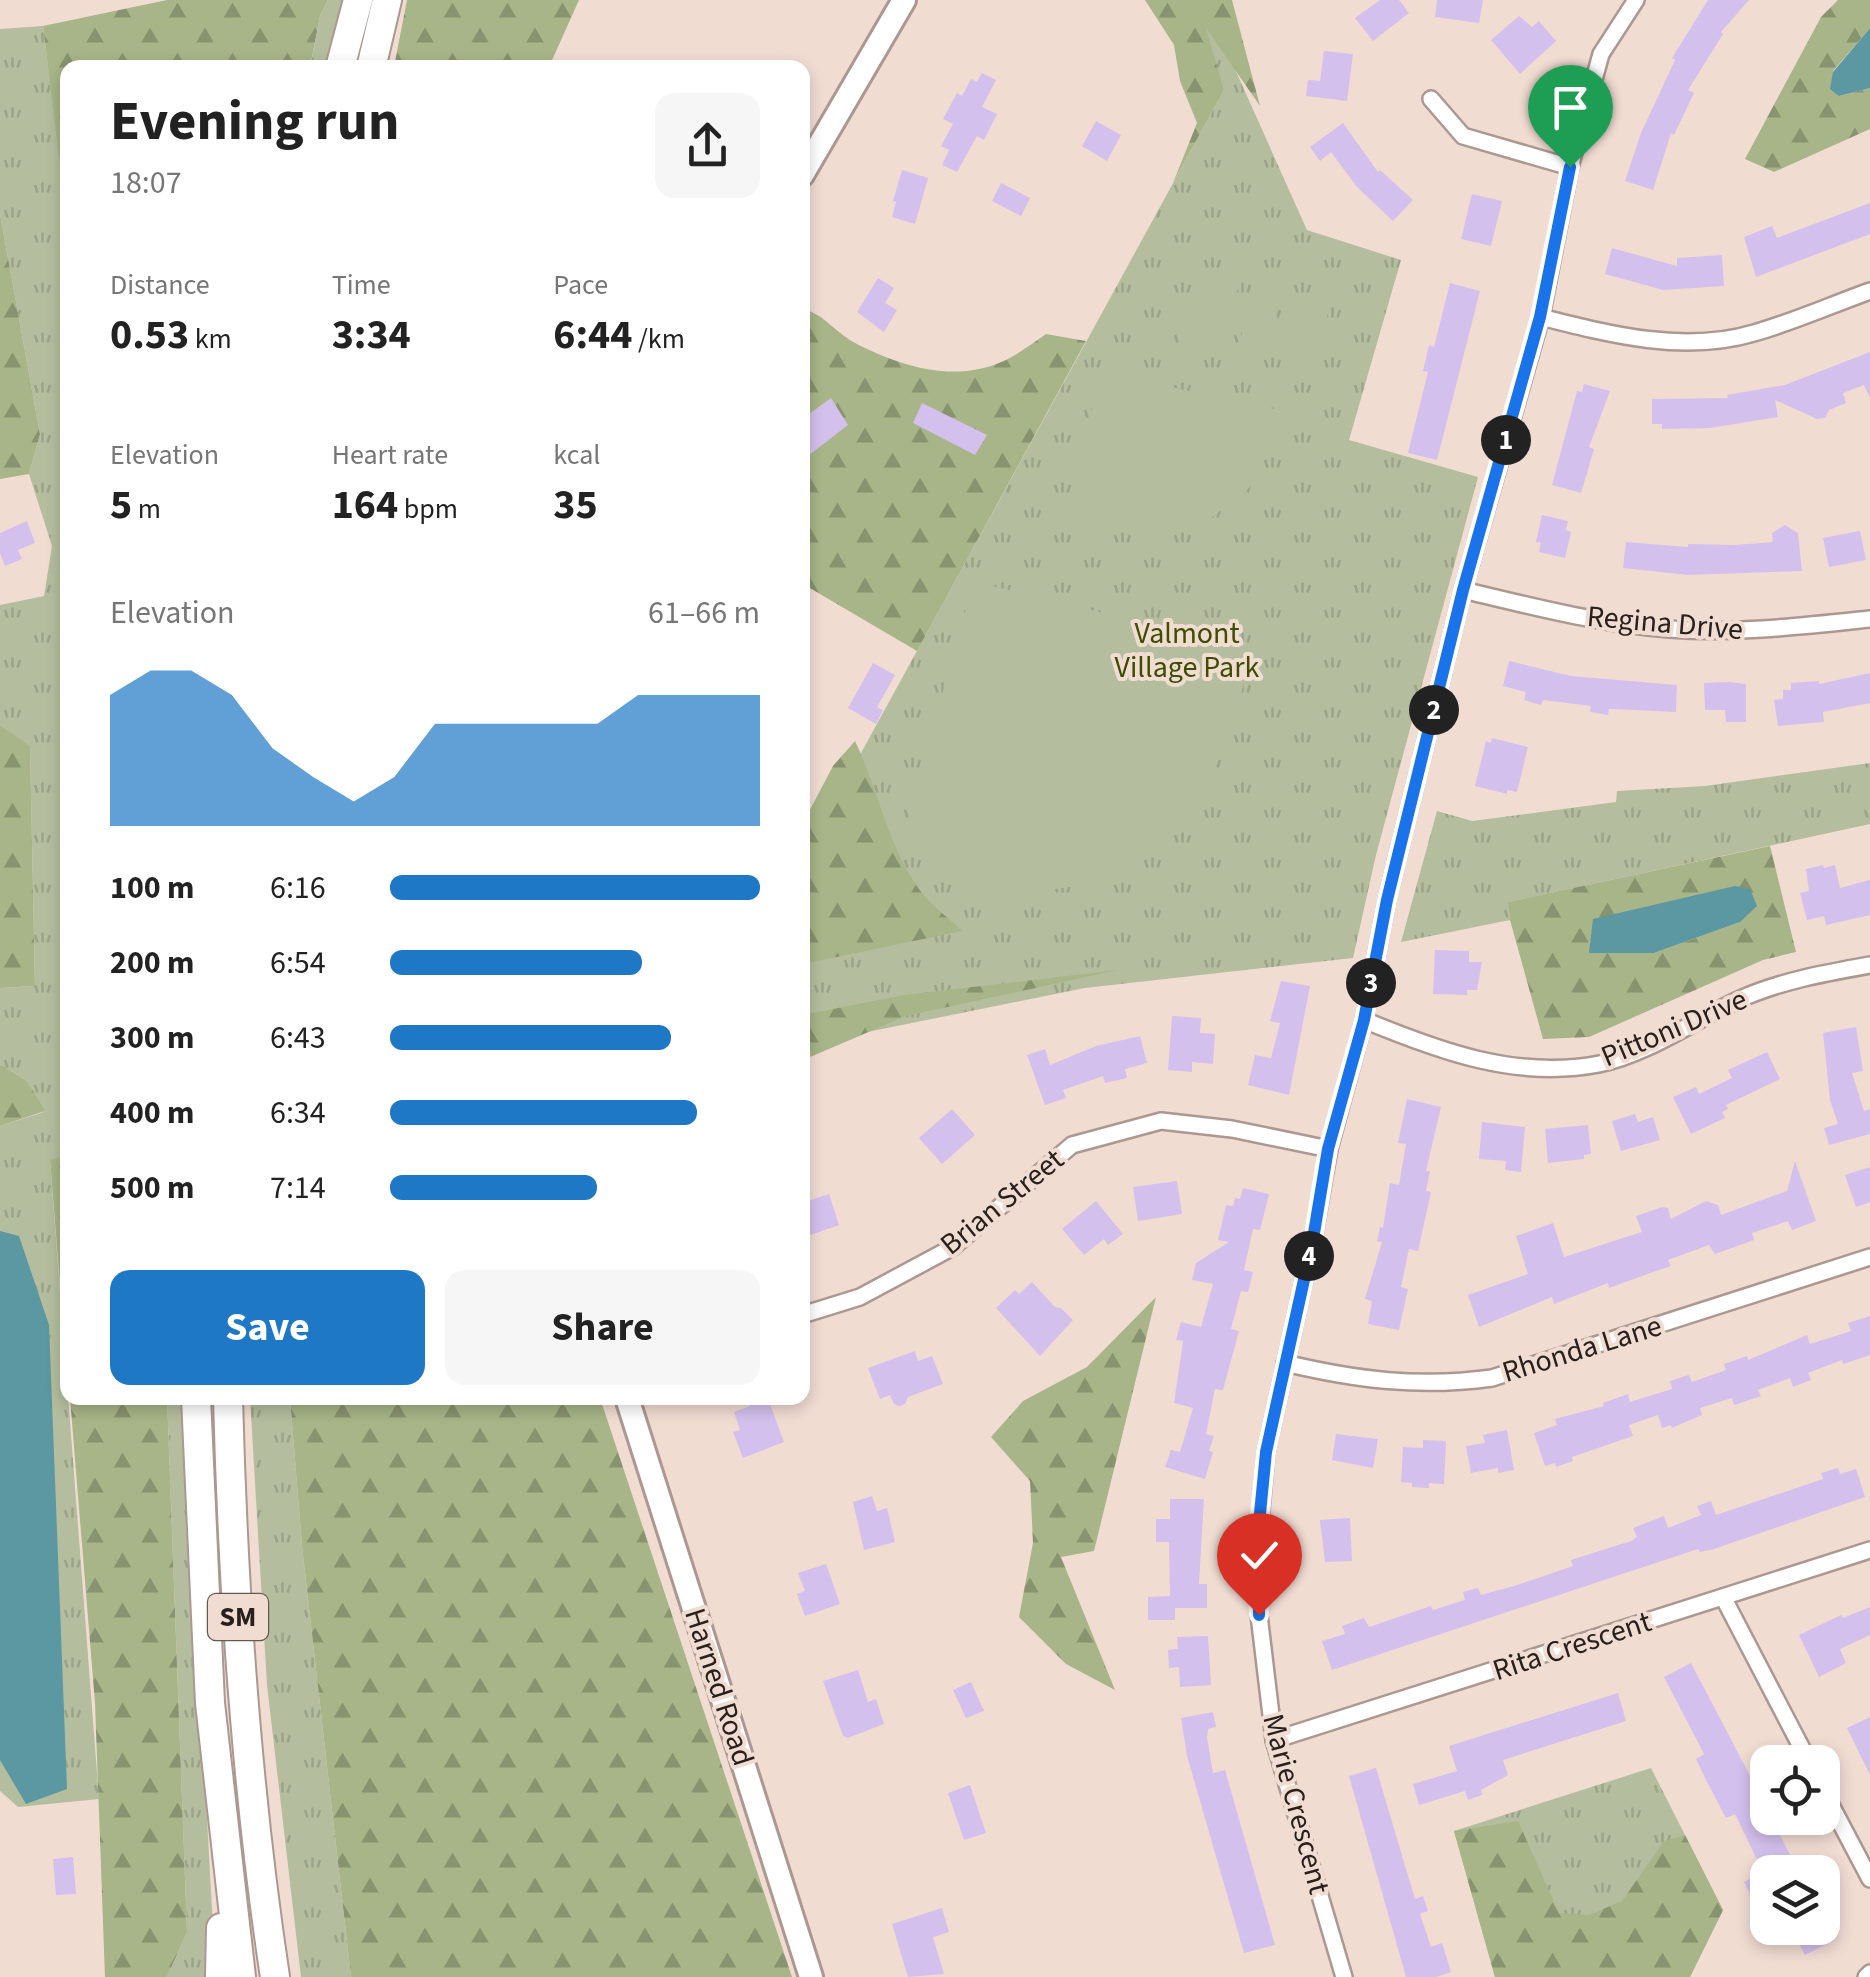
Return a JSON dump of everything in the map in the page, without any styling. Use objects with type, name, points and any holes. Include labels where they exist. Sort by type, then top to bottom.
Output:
[{"type":"highway","points":[[342,60],[358,0]]},
{"type":"highway","points":[[373,60],[387,0]]},
{"type":"highway","name":"SM","points":[[196,1405],[210,1703],[241,1977]]},
{"type":"highway","name":"SM","points":[[228,1405],[238,1628],[275,1977]]},
{"type":"highway","points":[[258,1836],[289,1977]]},
{"type":"highway","points":[[220,1977],[224,1837]]},
{"type":"main road","points":[[810,161],[904,0]]},
{"type":"main road","name":"Harned Road","points":[[629,1405],[812,1977]]},
{"type":"street","name":"Marie Crescent","points":[[1344,1977],[1274,1740],[1259,1615],[1258,1534],[1266,1452],[1313,1239],[1328,1149],[1364,1020],[1387,900],[1463,590],[1540,317],[1570,167],[1601,54],[1636,0]]},
{"type":"street","points":[[1431,98],[1463,136],[1570,167]]},
{"type":"street","points":[[1540,317],[1611,335],[1681,342],[1750,335],[1870,292]]},
{"type":"street","name":"Regina Drive","points":[[1463,590],[1590,618],[1668,629],[1765,630],[1870,619]]},
{"type":"street","name":"Pittoni Drive","points":[[1364,1020],[1435,1049],[1522,1069],[1603,1064],[1778,984],[1870,965]]},
{"type":"street","name":"Brian Street","points":[[810,1313],[860,1297],[953,1247],[1072,1146],[1161,1121],[1232,1128],[1328,1149]]},
{"type":"street","name":"Rhonda Lane","points":[[1286,1362],[1321,1372],[1394,1381],[1444,1384],[1492,1378],[1870,1257]]},
{"type":"street","name":"Rita Crescent","points":[[1274,1740],[1870,1550]]},
{"type":"street","points":[[1723,1597],[1800,1745]]},
{"type":"street","points":[[1840,1822],[1870,1879]]},
{"type":"green space","points":[[167,0],[328,0],[320,16],[311,60],[60,60],[60,166],[43,26]]},
{"type":"green space","points":[[328,0],[346,0],[328,60],[312,60],[320,16]]},
{"type":"green space","points":[[407,0],[579,0],[552,60],[395,60]]},
{"type":"green space","points":[[1145,0],[1232,0],[1260,106],[1206,28],[1224,90],[1173,183],[1197,123],[1180,81],[1174,45]]},
{"type":"green space","name":"Valmont Village Park","points":[[1183,0],[1204,0],[1307,230],[1401,260],[1349,440],[1478,477],[1376,855],[1353,958],[1085,988],[810,1044],[810,846],[1224,90]]},
{"type":"green space","points":[[1838,0],[1870,0],[1870,28],[1833,71],[1839,96],[1870,88],[1870,129],[1774,172],[1745,159],[1821,17]]},
{"type":"green space","points":[[43,26],[60,161],[60,1158],[50,1161],[60,1291],[60,1405],[69,1405],[99,1799],[18,1807],[0,1791],[0,1126],[44,1112],[27,1081],[0,1064],[0,988],[35,986],[30,747],[0,725],[0,605],[44,596],[52,546],[29,474],[40,434],[0,214],[0,29]]},
{"type":"green space","points":[[0,214],[40,434],[29,474],[0,479]]},
{"type":"green space","points":[[1197,269],[1240,279],[1222,352],[1179,342]]},
{"type":"green space","points":[[1253,286],[1282,292],[1267,358],[1238,351]]},
{"type":"green space","points":[[1301,297],[1330,304],[1315,369],[1286,363]]},
{"type":"green space","points":[[810,312],[873,352],[929,370],[968,371],[987,367],[1046,334],[1086,341],[917,651],[810,588]]},
{"type":"green space","points":[[1113,375],[1284,411],[1250,487],[1194,532],[1066,526],[1098,380]]},
{"type":"green space","points":[[992,586],[1256,650],[1206,792],[1160,851],[1102,882],[962,903],[909,814],[969,597]]},
{"type":"green space","points":[[0,725],[30,746],[35,986],[0,988]]},
{"type":"green space","points":[[855,741],[892,839],[911,876],[926,898],[962,931],[810,963],[810,810],[833,766]]},
{"type":"green space","points":[[1870,763],[1870,824],[1509,902],[1510,920],[1401,942],[1437,811],[1472,821],[1616,802],[1617,791],[1705,786]]},
{"type":"green space","points":[[1770,846],[1796,952],[1763,960],[1589,1037],[1543,1039],[1508,902]],"holes":[[[1749,889],[1740,922],[1654,953]]]},
{"type":"green space","points":[[1118,970],[906,1016],[810,1057],[810,1014],[904,995]]},
{"type":"green space","points":[[0,1064],[27,1081],[45,1111],[0,1126]]},
{"type":"green space","points":[[60,1157],[60,1285],[50,1160]]},
{"type":"green space","points":[[1156,1297],[1094,1551],[1061,1557],[1115,1690],[1066,1664],[1019,1617],[1033,1543],[1030,1481],[991,1437],[1023,1401],[1087,1367]]},
{"type":"green space","points":[[71,1405],[167,1405],[187,1932],[167,1977],[105,1977],[95,1703]]},
{"type":"green space","points":[[167,1405],[184,1405],[213,1928],[211,1977],[167,1977],[187,1932]]},
{"type":"green space","points":[[250,1405],[291,1405],[302,1546],[351,1977],[301,1977],[267,1685]]},
{"type":"green space","points":[[291,1405],[602,1405],[792,1977],[351,1977],[302,1546]]},
{"type":"green space","points":[[1651,1768],[1723,1910],[1690,1977],[1495,1977],[1454,1831]]},
{"type":"green space","points":[[1518,1821],[1559,1913],[1589,1915],[1622,1901],[1664,1841],[1685,1835],[1723,1910],[1690,1977],[1495,1977],[1454,1831]]},
{"type":"water","points":[[1870,28],[1870,88],[1839,96],[1830,89],[1833,72]]},
{"type":"water","points":[[1735,886],[1750,889],[1757,906],[1740,922],[1654,953],[1589,953],[1593,919]]},
{"type":"water","points":[[0,1231],[19,1236],[49,1325],[67,1789],[26,1804],[0,1760]]},
{"type":"building","points":[[1380,0],[1399,0],[1409,13],[1373,41],[1355,18]]},
{"type":"building","points":[[1437,0],[1483,0],[1479,23],[1435,17]]},
{"type":"building","points":[[1708,0],[1749,0],[1721,32],[1688,90],[1694,93],[1674,135],[1671,133],[1653,190],[1625,181],[1641,133],[1675,60],[1672,58]]},
{"type":"building","points":[[1519,16],[1532,27],[1539,21],[1556,41],[1520,74],[1491,40]]},
{"type":"building","points":[[1324,51],[1353,54],[1347,101],[1306,96],[1308,80],[1320,81]]},
{"type":"building","points":[[982,73],[996,80],[982,107],[997,114],[984,140],[977,136],[957,172],[942,165],[949,150],[941,146],[953,124],[943,119],[957,93],[962,96],[971,79],[977,82]]},
{"type":"building","points":[[1096,121],[1121,135],[1107,161],[1082,146]]},
{"type":"building","points":[[1343,123],[1378,172],[1413,200],[1393,221],[1357,187],[1331,152],[1320,161],[1310,147]]},
{"type":"building","points":[[902,170],[928,178],[915,224],[892,217]]},
{"type":"building","points":[[1001,183],[1030,198],[1021,216],[992,201]]},
{"type":"building","points":[[1472,194],[1502,201],[1491,246],[1461,239]]},
{"type":"building","points":[[1870,203],[1870,234],[1756,277],[1744,237],[1772,226],[1777,238]]},
{"type":"building","points":[[1612,248],[1677,266],[1677,258],[1722,255],[1724,286],[1663,290],[1605,274]]},
{"type":"building","points":[[878,278],[894,288],[885,303],[897,310],[884,332],[857,312]]},
{"type":"building","points":[[1450,283],[1480,291],[1437,460],[1408,453],[1428,372],[1423,371],[1429,345],[1434,347]]},
{"type":"building","points":[[1870,352],[1870,398],[1864,385],[1843,393],[1846,403],[1829,410],[1825,418],[1817,419],[1775,400],[1778,417],[1710,428],[1662,429],[1662,424],[1652,424],[1652,399],[1728,398],[1727,395],[1785,385]]},
{"type":"building","points":[[1584,384],[1610,391],[1589,447],[1594,449],[1581,493],[1552,485],[1577,391],[1582,392]]},
{"type":"building","points":[[831,398],[848,425],[810,454],[810,413]]},
{"type":"building","points":[[922,403],[987,435],[975,455],[913,423]]},
{"type":"building","points":[[1542,515],[1568,521],[1566,530],[1571,532],[1565,558],[1539,552],[1541,543],[1536,542]]},
{"type":"building","points":[[27,521],[35,543],[18,550],[22,559],[5,566],[0,533]]},
{"type":"building","points":[[1785,525],[1798,533],[1802,571],[1688,575],[1623,568],[1626,542],[1688,547],[1773,542],[1772,533]]},
{"type":"building","points":[[1860,531],[1866,560],[1829,567],[1823,538]]},
{"type":"building","points":[[1509,661],[1571,676],[1677,685],[1676,712],[1609,709],[1608,715],[1590,712],[1591,706],[1543,700],[1541,705],[1524,700],[1526,692],[1503,686]]},
{"type":"building","points":[[873,663],[895,675],[877,707],[883,710],[876,724],[848,708]]},
{"type":"building","points":[[1870,673],[1870,703],[1823,712],[1824,722],[1778,726],[1774,700],[1783,699],[1783,690],[1791,690],[1791,683],[1819,684]]},
{"type":"building","points":[[1704,683],[1746,684],[1746,722],[1726,722],[1725,710],[1705,710]]},
{"type":"building","points":[[1492,738],[1528,747],[1517,792],[1507,790],[1507,794],[1475,786],[1486,741],[1491,743]]},
{"type":"building","points":[[1835,865],[1840,888],[1870,880],[1870,915],[1826,925],[1824,916],[1807,920],[1800,893],[1809,891],[1806,869]]},
{"type":"building","points":[[1435,950],[1469,951],[1469,962],[1482,962],[1477,990],[1467,990],[1467,995],[1433,994]]},
{"type":"building","points":[[1281,981],[1310,986],[1289,1095],[1248,1085],[1255,1055],[1271,1058],[1280,1023],[1270,1021]]},
{"type":"building","points":[[1172,1016],[1201,1018],[1200,1033],[1215,1034],[1213,1064],[1192,1062],[1192,1072],[1168,1070]]},
{"type":"building","points":[[1856,1027],[1863,1071],[1852,1073],[1864,1111],[1870,1109],[1870,1134],[1829,1145],[1824,1128],[1838,1124],[1830,1100],[1823,1033]]},
{"type":"building","points":[[1140,1036],[1147,1063],[1125,1069],[1127,1078],[1105,1083],[1103,1076],[1063,1090],[1066,1098],[1045,1105],[1027,1055],[1045,1049],[1050,1065],[1096,1046]]},
{"type":"building","points":[[1767,1052],[1780,1079],[1726,1105],[1728,1109],[1722,1112],[1725,1118],[1691,1134],[1673,1097],[1696,1087],[1699,1094],[1732,1078],[1728,1070]]},
{"type":"building","points":[[1407,1099],[1441,1107],[1426,1171],[1430,1171],[1426,1191],[1431,1192],[1418,1251],[1409,1249],[1401,1287],[1408,1289],[1399,1330],[1368,1324],[1372,1301],[1365,1299],[1382,1242],[1377,1241],[1380,1227],[1383,1228],[1390,1183],[1399,1185],[1406,1144],[1398,1143]]},
{"type":"building","points":[[952,1109],[975,1135],[942,1164],[919,1138]]},
{"type":"building","points":[[1635,1114],[1638,1122],[1653,1117],[1660,1140],[1621,1151],[1612,1121]]},
{"type":"building","points":[[1482,1122],[1525,1127],[1521,1172],[1505,1170],[1506,1161],[1479,1159]]},
{"type":"building","points":[[1588,1125],[1591,1154],[1584,1155],[1584,1159],[1548,1163],[1545,1129]]},
{"type":"building","points":[[1795,1161],[1816,1221],[1792,1230],[1788,1221],[1752,1233],[1754,1240],[1715,1254],[1709,1245],[1668,1260],[1671,1266],[1609,1288],[1608,1283],[1554,1304],[1552,1297],[1479,1327],[1468,1295],[1528,1274],[1516,1236],[1553,1223],[1564,1257],[1642,1232],[1636,1216],[1662,1207],[1668,1208],[1671,1219],[1706,1201],[1718,1205],[1721,1215],[1787,1191]]},
{"type":"building","points":[[1870,1167],[1870,1202],[1856,1207],[1845,1175]]},
{"type":"building","points":[[1177,1181],[1182,1214],[1138,1221],[1133,1187]]},
{"type":"building","points":[[1243,1188],[1269,1194],[1260,1230],[1253,1229],[1244,1270],[1253,1272],[1248,1292],[1241,1291],[1231,1329],[1239,1331],[1223,1390],[1215,1389],[1206,1434],[1214,1436],[1209,1451],[1213,1452],[1205,1479],[1165,1467],[1171,1450],[1180,1452],[1193,1408],[1174,1403],[1183,1341],[1176,1340],[1181,1322],[1201,1327],[1213,1284],[1192,1280],[1196,1263],[1229,1242],[1218,1240],[1226,1205],[1233,1206],[1235,1198],[1240,1199]]},
{"type":"building","points":[[829,1194],[839,1225],[810,1235],[810,1200]]},
{"type":"building","points":[[1096,1201],[1123,1234],[1108,1245],[1104,1239],[1084,1255],[1062,1229]]},
{"type":"building","points":[[1032,1282],[1073,1320],[1040,1356],[996,1308],[1015,1290],[1019,1294]]},
{"type":"building","points":[[1870,1316],[1870,1355],[1843,1364],[1842,1360],[1808,1373],[1811,1380],[1793,1387],[1790,1378],[1758,1390],[1761,1396],[1734,1405],[1732,1398],[1700,1408],[1702,1415],[1672,1428],[1662,1428],[1658,1415],[1629,1425],[1633,1436],[1572,1457],[1573,1461],[1556,1467],[1555,1463],[1545,1466],[1534,1433],[1557,1425],[1555,1419],[1604,1406],[1603,1403],[1628,1394],[1630,1402],[1672,1389],[1670,1381],[1689,1375],[1692,1382],[1726,1370],[1724,1364],[1747,1356],[1748,1360],[1807,1335],[1810,1344],[1851,1331],[1848,1323]]},
{"type":"building","points":[[915,1351],[918,1361],[932,1356],[943,1384],[908,1397],[899,1406],[890,1395],[880,1399],[868,1368]]},
{"type":"building","points":[[752,1405],[770,1405],[784,1442],[743,1458],[733,1432],[740,1430],[734,1412]]},
{"type":"building","points":[[1507,1430],[1514,1470],[1498,1473],[1498,1468],[1471,1473],[1466,1446],[1485,1443],[1483,1435]]},
{"type":"building","points":[[1336,1434],[1378,1439],[1373,1468],[1332,1460]]},
{"type":"building","points":[[1423,1440],[1446,1441],[1444,1484],[1429,1483],[1429,1488],[1401,1482],[1403,1447],[1423,1448]]},
{"type":"building","points":[[1838,1468],[1840,1474],[1856,1469],[1865,1497],[1332,1670],[1322,1641],[1345,1634],[1342,1626],[1364,1618],[1369,1627],[1431,1606],[1433,1610],[1465,1600],[1463,1592],[1478,1588],[1481,1595],[1517,1585],[1573,1566],[1571,1560],[1631,1541],[1637,1537],[1633,1528],[1664,1516],[1668,1528],[1701,1515],[1697,1506],[1711,1501],[1716,1515],[1823,1479],[1821,1473]]},
{"type":"building","points":[[872,1496],[877,1511],[887,1508],[895,1542],[864,1550],[853,1502]]},
{"type":"building","points":[[1170,1499],[1204,1499],[1199,1584],[1207,1584],[1207,1608],[1175,1608],[1175,1620],[1148,1620],[1148,1597],[1170,1596],[1169,1542],[1156,1542],[1156,1519],[1170,1519]]},
{"type":"building","points":[[1350,1518],[1352,1561],[1325,1562],[1320,1520]]},
{"type":"building","points":[[826,1564],[840,1604],[805,1616],[797,1594],[805,1591],[798,1573]]},
{"type":"building","points":[[1870,1607],[1870,1635],[1840,1649],[1846,1663],[1819,1677],[1799,1635],[1841,1615],[1843,1618]]},
{"type":"building","points":[[1208,1636],[1211,1685],[1180,1687],[1179,1667],[1169,1668],[1168,1650],[1178,1649],[1177,1637]]},
{"type":"building","points":[[1691,1663],[1750,1776],[1750,1835],[1780,1835],[1790,1855],[1755,1855],[1735,1814],[1726,1818],[1696,1759],[1704,1754],[1664,1677]]},
{"type":"building","points":[[858,1670],[868,1702],[876,1699],[884,1724],[848,1738],[843,1736],[823,1681]]},
{"type":"building","points":[[971,1682],[984,1711],[966,1718],[953,1690]]},
{"type":"building","points":[[1618,1693],[1626,1721],[1503,1760],[1508,1775],[1481,1790],[1482,1795],[1468,1800],[1465,1791],[1419,1805],[1413,1784],[1457,1771],[1449,1746]]},
{"type":"building","points":[[1213,1712],[1216,1727],[1208,1729],[1207,1737],[1213,1773],[1225,1770],[1275,1945],[1244,1953],[1187,1756],[1181,1718]]},
{"type":"building","points":[[1870,1717],[1870,1775],[1847,1728]]},
{"type":"building","points":[[1376,1768],[1415,1899],[1423,1896],[1428,1911],[1420,1914],[1431,1947],[1442,1943],[1451,1972],[1436,1977],[1406,1977],[1349,1776]]},
{"type":"building","points":[[970,1785],[986,1833],[964,1840],[948,1793]]},
{"type":"building","points":[[73,1857],[76,1894],[56,1895],[53,1859]]},
{"type":"building","points":[[942,1908],[949,1932],[933,1937],[944,1974],[908,1977],[892,1924]]},
{"type":"building","points":[[1800,1945],[1825,1945],[1805,1955]]},
{"type":"route","points":[[1259,1615],[1258,1534],[1266,1452],[1313,1239],[1328,1149],[1364,1020],[1387,900],[1463,590],[1540,317],[1570,167]]}]
